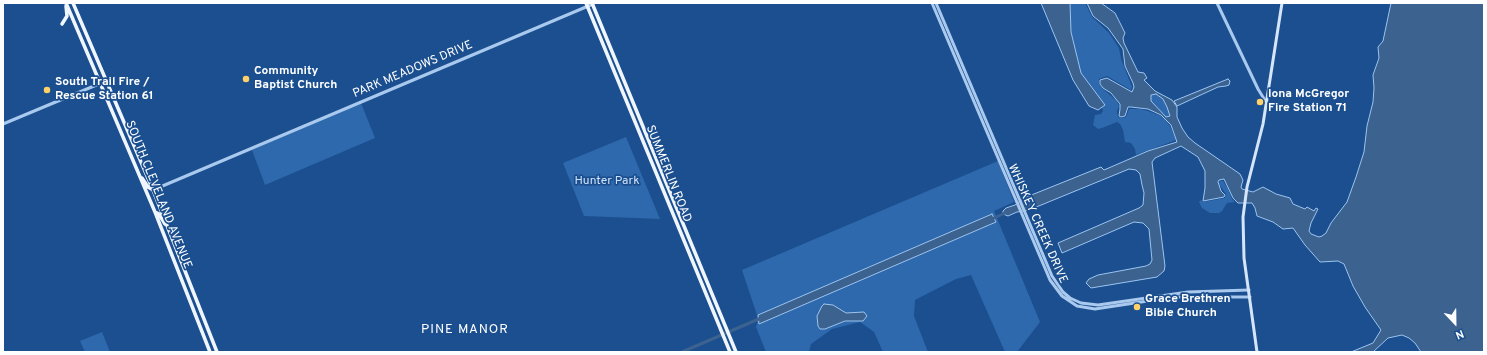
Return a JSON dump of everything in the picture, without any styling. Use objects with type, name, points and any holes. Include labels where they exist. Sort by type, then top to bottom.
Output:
[{"type":"main road","points":[[62,24],[67,16],[66,3]]},
{"type":"main road","name":"SOUTH CLEVELAND AVENUE","points":[[66,3],[155,212],[210,352]]},
{"type":"main road","name":"SOUTH CLEVELAND AVENUE","points":[[73,3],[153,190],[217,352]]},
{"type":"main road","points":[[1257,352],[1243,245],[1244,206],[1247,187],[1260,138],[1282,3]]},
{"type":"main road","name":"SUMMERLIN ROAD","points":[[592,4],[736,352]]},
{"type":"main road","name":"SUMMERLIN ROAD","points":[[587,5],[726,339],[730,352]]},
{"type":"main road","points":[[139,174],[148,187],[153,190]]},
{"type":"main road","points":[[155,212],[160,214],[162,220],[168,228]]},
{"type":"main road","points":[[173,257],[183,264]]},
{"type":"street","name":"WHISKEY CREEK DRIVE","points":[[932,3],[1018,201]]},
{"type":"street","name":"WHISKEY CREEK DRIVE","points":[[936,3],[1053,286],[1062,296],[1077,306],[1098,309],[1174,297],[1250,297]]},
{"type":"street","points":[[1217,3],[1258,89],[1266,102]]},
{"type":"street","name":"PARK MEADOWS DRIVE","points":[[153,190],[592,4]]},
{"type":"street","points":[[3,124],[106,81]]},
{"type":"street","name":"WHISKEY CREEK DRIVE","points":[[1023,213],[1055,282],[1068,296],[1081,303],[1098,305],[1188,292],[1249,290]]},
{"type":"green space","points":[[1070,3],[1085,3],[1092,17],[1109,33],[1119,48],[1121,59],[1132,87],[1131,90],[1107,76],[1099,79],[1099,84],[1103,89],[1117,101],[1119,106],[1117,111],[1118,117],[1126,117],[1129,109],[1140,109],[1161,116],[1170,126],[1176,140],[1136,155],[1135,149],[1131,143],[1125,142],[1123,130],[1120,124],[1117,122],[1098,129],[1093,125],[1095,115],[1101,114],[1103,111],[1102,107],[1105,105],[1081,73],[1071,32]]},
{"type":"green space","points":[[1156,93],[1163,99],[1170,116],[1166,117],[1151,101],[1151,95]]},
{"type":"green space","points":[[361,103],[375,138],[265,185],[252,150]]},
{"type":"green space","name":"Hunter Park","points":[[626,137],[660,219],[584,216],[563,163]]},
{"type":"green space","points":[[998,161],[1014,202],[994,211],[1040,322],[1017,352],[1005,352],[971,275],[956,279],[915,300],[914,316],[928,352],[883,352],[874,332],[860,322],[832,329],[811,344],[809,352],[766,352],[756,327],[757,315],[742,270]]},
{"type":"green space","points":[[1220,181],[1223,181],[1235,202],[1227,203],[1219,213],[1210,213],[1202,208],[1199,202],[1201,200],[1203,202],[1225,198],[1226,194],[1219,184]]},
{"type":"green space","points":[[102,332],[110,352],[85,352],[80,341]]},
{"type":"shaded area","points":[[1041,3],[1070,3],[1071,32],[1081,73],[1105,105],[1098,110],[1089,106],[1073,80]]},
{"type":"shaded area","points":[[1087,3],[1101,3],[1115,13],[1125,33],[1123,38],[1124,43],[1138,72],[1144,73],[1147,78],[1144,80],[1155,91],[1172,100],[1177,107],[1177,117],[1188,137],[1240,174],[1243,180],[1241,187],[1242,189],[1253,192],[1263,187],[1276,194],[1290,198],[1293,204],[1305,209],[1307,207],[1314,211],[1316,208],[1318,209],[1309,231],[1311,234],[1319,237],[1326,233],[1331,223],[1347,202],[1364,152],[1367,126],[1373,102],[1373,75],[1379,58],[1378,47],[1383,41],[1391,3],[1484,3],[1484,352],[1421,352],[1415,343],[1402,335],[1388,338],[1373,352],[1351,352],[1373,343],[1381,330],[1353,286],[1344,264],[1338,261],[1320,262],[1293,228],[1283,229],[1273,222],[1257,216],[1252,203],[1238,203],[1233,198],[1224,179],[1219,180],[1218,182],[1221,191],[1225,195],[1224,197],[1203,201],[1205,171],[1198,157],[1181,146],[1155,158],[1152,162],[1165,266],[1164,271],[1157,277],[1091,288],[1086,283],[1089,279],[1098,275],[1150,264],[1152,260],[1149,229],[1143,223],[1134,222],[1062,253],[1058,243],[1143,205],[1144,193],[1140,174],[1136,170],[1129,169],[1029,210],[1017,212],[1008,216],[1003,214],[1003,211],[1006,208],[1015,205],[1024,198],[1101,167],[1104,170],[1148,151],[1177,142],[1171,125],[1161,115],[1148,109],[1128,107],[1125,116],[1119,116],[1120,104],[1111,93],[1103,88],[1100,84],[1100,80],[1107,78],[1132,92],[1134,87],[1133,83],[1125,66],[1123,49],[1108,28],[1093,16]],"holes":[[[1156,94],[1163,99],[1167,107],[1170,116],[1166,117],[1151,101],[1151,95]]]},
{"type":"shaded area","points":[[1228,79],[1230,81],[1229,85],[1218,87],[1177,106],[1174,101]]},
{"type":"shaded area","points":[[992,214],[996,222],[759,324],[758,315]]},
{"type":"shaded area","points":[[824,304],[833,305],[846,313],[864,312],[867,316],[863,321],[845,321],[825,329],[820,329],[818,326],[817,316]]},
{"type":"waterway","points":[[992,219],[1007,212]]},
{"type":"waterway","points":[[682,352],[761,318]]},
{"type":"place","name":"Community Baptist Church","points":[[246,79]]},
{"type":"place","name":"South Trail Fire / Rescue Station 61","points":[[47,90]]},
{"type":"place","name":"Iona McGregor Fire Station 71","points":[[1260,102]]},
{"type":"place","name":"Grace Brethren Bible Church","points":[[1137,307]]},
{"type":"district","name":"PINE MANOR","points":[[465,330]]}]
